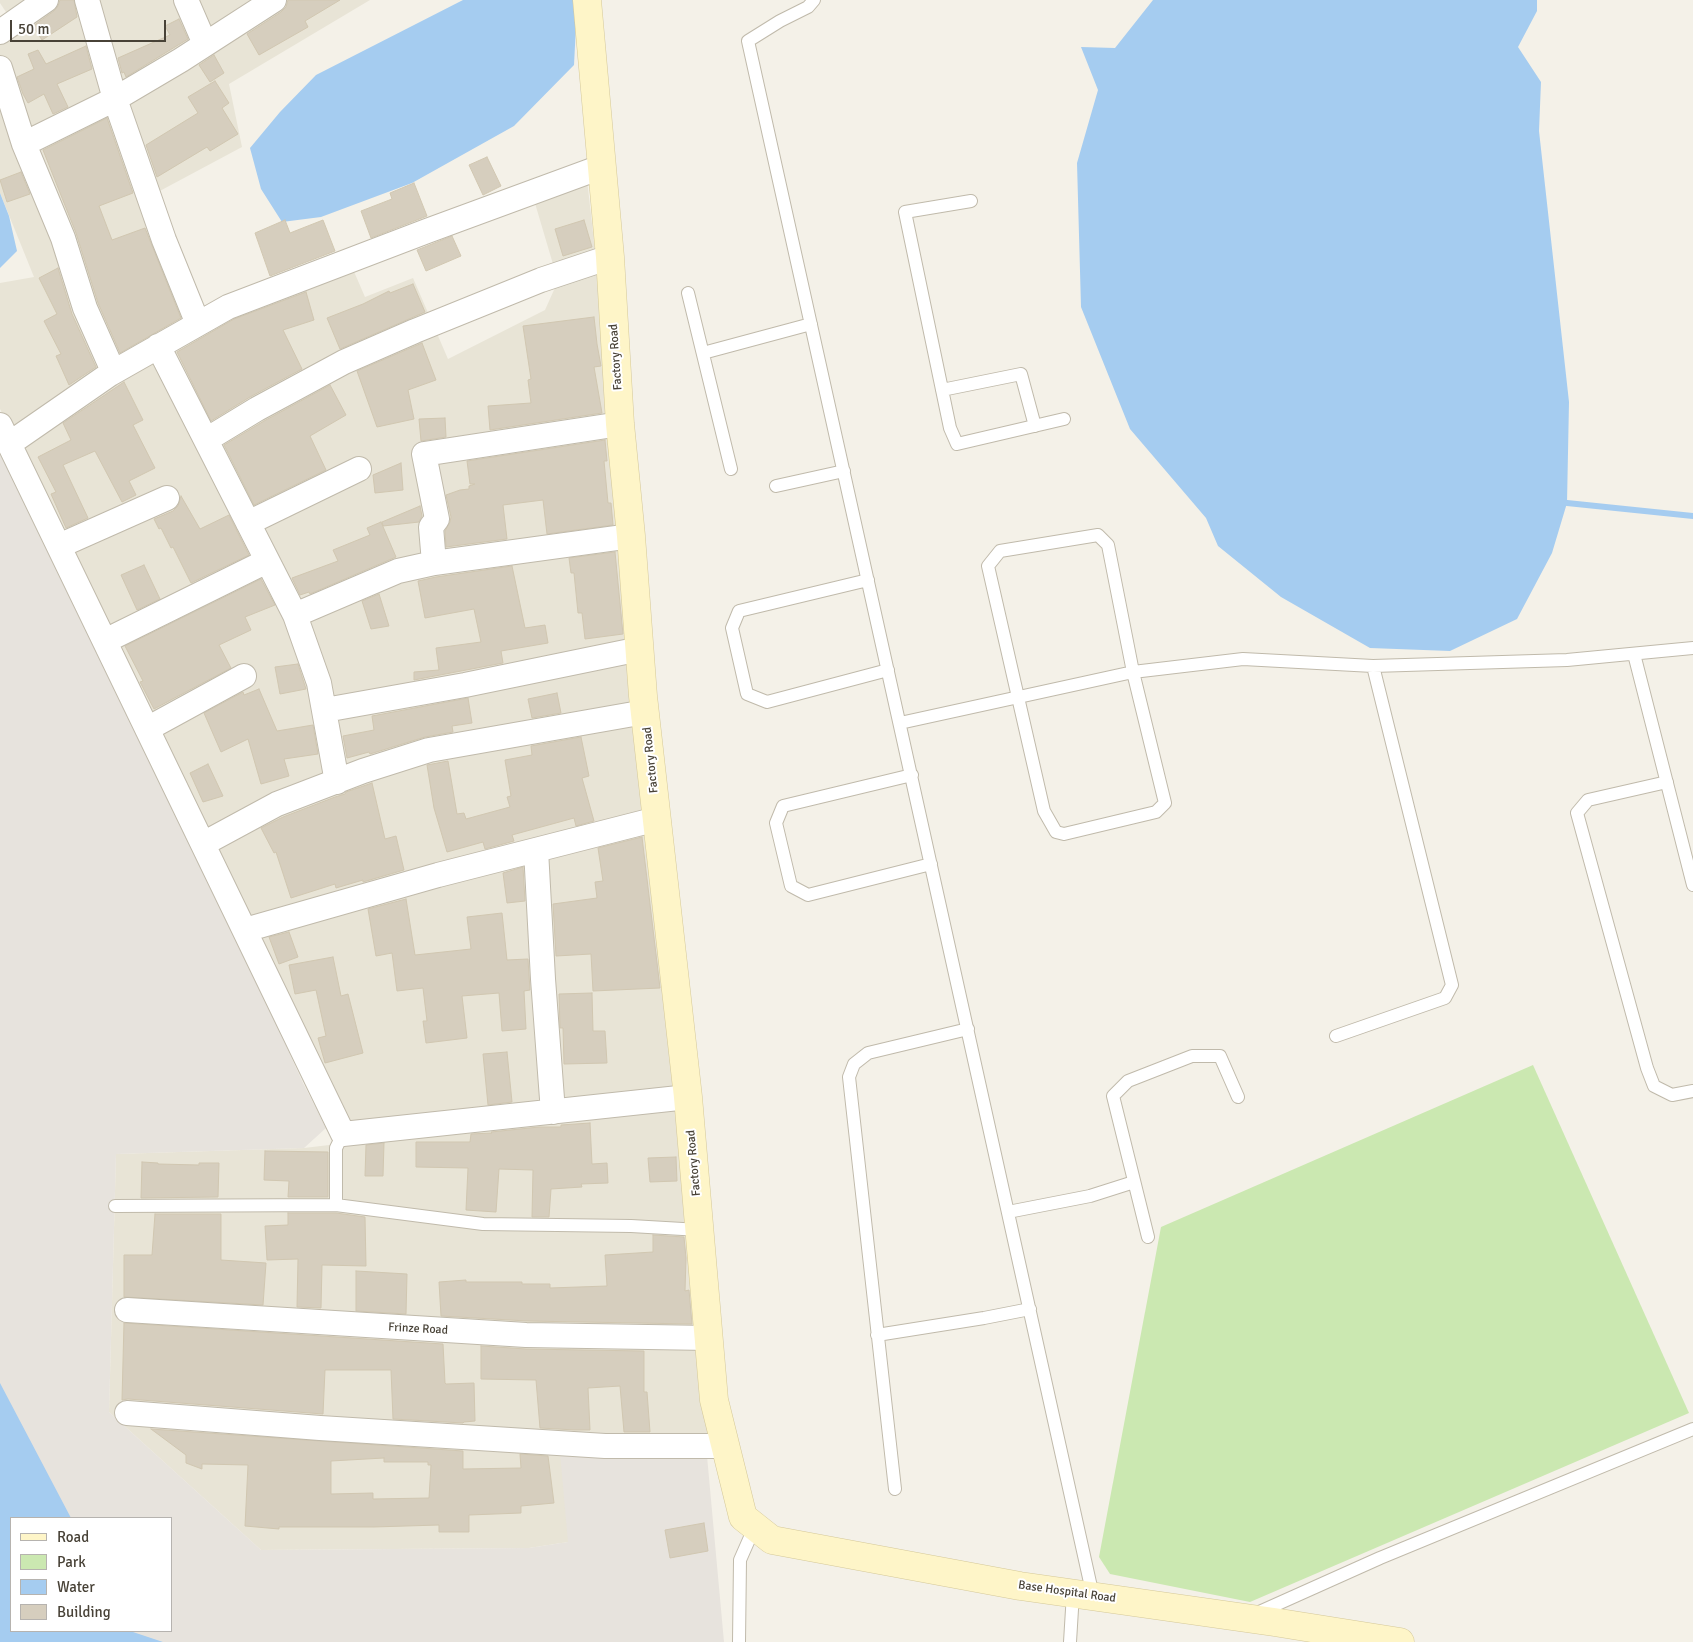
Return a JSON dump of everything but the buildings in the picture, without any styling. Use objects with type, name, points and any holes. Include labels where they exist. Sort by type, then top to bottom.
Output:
[{"type":"street","points":[[0,32],[46,0]]},
{"type":"street","points":[[87,0],[115,99],[164,240],[198,324]]},
{"type":"street","points":[[186,0],[205,44]]},
{"type":"street","points":[[24,144],[115,99],[274,0]]},
{"type":"street","name":"Factory Road","points":[[586,0],[610,257],[620,424],[645,712],[688,1097],[714,1400],[725,1446],[749,1521]]},
{"type":"street","points":[[0,68],[24,144],[63,238],[85,308],[113,372]]},
{"type":"street","points":[[602,167],[237,303],[5,434],[343,1134],[688,1097]]},
{"type":"street","points":[[206,440],[257,409],[344,362],[541,280],[610,257]]},
{"type":"street","points":[[158,346],[295,615],[319,683],[337,782]]},
{"type":"street","points":[[434,563],[431,526],[437,520],[424,454],[620,424]]},
{"type":"street","points":[[248,523],[359,469]]},
{"type":"street","points":[[59,546],[166,498]]},
{"type":"street","points":[[295,615],[398,571],[434,563],[631,536]]},
{"type":"street","points":[[105,641],[268,561]]},
{"type":"street","points":[[324,710],[465,685],[640,649]]},
{"type":"street","points":[[147,729],[244,676]]},
{"type":"street","points":[[203,844],[277,804],[363,771],[429,750],[645,712]]},
{"type":"street","points":[[245,930],[438,875],[657,819]]},
{"type":"street","points":[[536,850],[543,979],[554,1112]]},
{"type":"street","name":"Frinze Road","points":[[127,1310],[526,1335],[709,1338]]},
{"type":"street","points":[[127,1412],[320,1428],[606,1446],[725,1446]]},
{"type":"street","name":"Base Hospital Road","points":[[749,1521],[772,1540],[1020,1586],[1246,1618],[1341,1637],[1400,1642]]},
{"type":"lane","points":[[814,0],[808,7],[780,21],[748,41],[1030,1309],[1083,1595],[1070,1642]]},
{"type":"lane","points":[[971,200],[904,212],[950,428],[957,444],[1064,420]]},
{"type":"lane","points":[[688,293],[731,469]]},
{"type":"lane","points":[[703,353],[811,324]]},
{"type":"lane","points":[[942,390],[1021,374],[1036,426]]},
{"type":"lane","points":[[776,486],[844,472]]},
{"type":"lane","points":[[1098,535],[1108,545],[1133,672],[1165,803],[1156,812],[1064,834],[1056,832],[1044,811],[1018,697],[988,566],[1000,551],[1098,535]]},
{"type":"lane","points":[[868,580],[739,611],[732,628],[747,694],[767,702],[888,670]]},
{"type":"lane","points":[[900,723],[1133,672],[1243,659],[1373,666],[1567,660],[1693,648]]},
{"type":"lane","points":[[1634,654],[1693,885]]},
{"type":"lane","points":[[1336,1036],[1445,998],[1452,985],[1373,666]]},
{"type":"lane","points":[[912,775],[783,806],[776,823],[791,886],[808,895],[931,864]]},
{"type":"lane","points":[[1667,782],[1588,800],[1577,813],[1647,1068],[1654,1086],[1672,1095],[1693,1091]]},
{"type":"lane","points":[[895,1489],[849,1077],[854,1064],[868,1053],[968,1029]]},
{"type":"lane","points":[[1148,1238],[1113,1096],[1128,1081],[1192,1056],[1220,1056],[1238,1097]]},
{"type":"lane","points":[[336,1205],[336,1148],[343,1134]]},
{"type":"lane","points":[[1008,1212],[1090,1196],[1134,1182]]},
{"type":"lane","points":[[115,1206],[336,1205],[483,1224],[631,1226],[700,1230]]},
{"type":"lane","points":[[877,1335],[1030,1309]]},
{"type":"lane","points":[[1246,1618],[1380,1558],[1693,1429]]},
{"type":"lane","points":[[738,1642],[740,1560],[749,1521]]},
{"type":"shaded area","points":[[0,0],[370,0],[229,84],[242,147],[156,193],[202,328],[352,267],[365,297],[413,278],[448,359],[545,310],[558,281],[529,183],[585,162],[608,365],[678,1087],[347,1125],[103,613],[0,409],[0,283],[34,277],[0,193],[0,19],[8,15]]},
{"type":"shaded area","points":[[0,439],[239,943],[303,1083],[326,1128],[304,1148],[116,1154],[109,1412],[261,1550],[529,1548],[568,1542],[560,1453],[707,1456],[724,1642],[0,1642]]},
{"type":"shaded area","points":[[684,1103],[710,1440],[568,1542],[529,1548],[261,1550],[109,1412],[116,1154],[304,1148]]},
{"type":"green space","points":[[1533,1065],[1689,1413],[1250,1602],[1110,1574],[1099,1557],[1161,1227]]},
{"type":"water","points":[[463,0],[573,0],[577,6],[574,65],[514,126],[412,183],[321,217],[282,222],[261,189],[250,148],[280,112],[316,75]]},
{"type":"water","points":[[1153,0],[1537,0],[1537,11],[1518,47],[1541,82],[1539,131],[1569,402],[1567,503],[1552,553],[1517,619],[1450,651],[1370,648],[1281,597],[1218,546],[1206,518],[1130,429],[1081,307],[1077,163],[1098,90],[1081,47],[1115,48]]},
{"type":"water","points":[[0,193],[9,216],[17,251],[0,268]]},
{"type":"water","points":[[0,1383],[70,1517],[10,1517],[10,1632],[133,1632],[163,1642],[0,1642]]},
{"type":"waterway","points":[[1567,503],[1693,516]]}]
